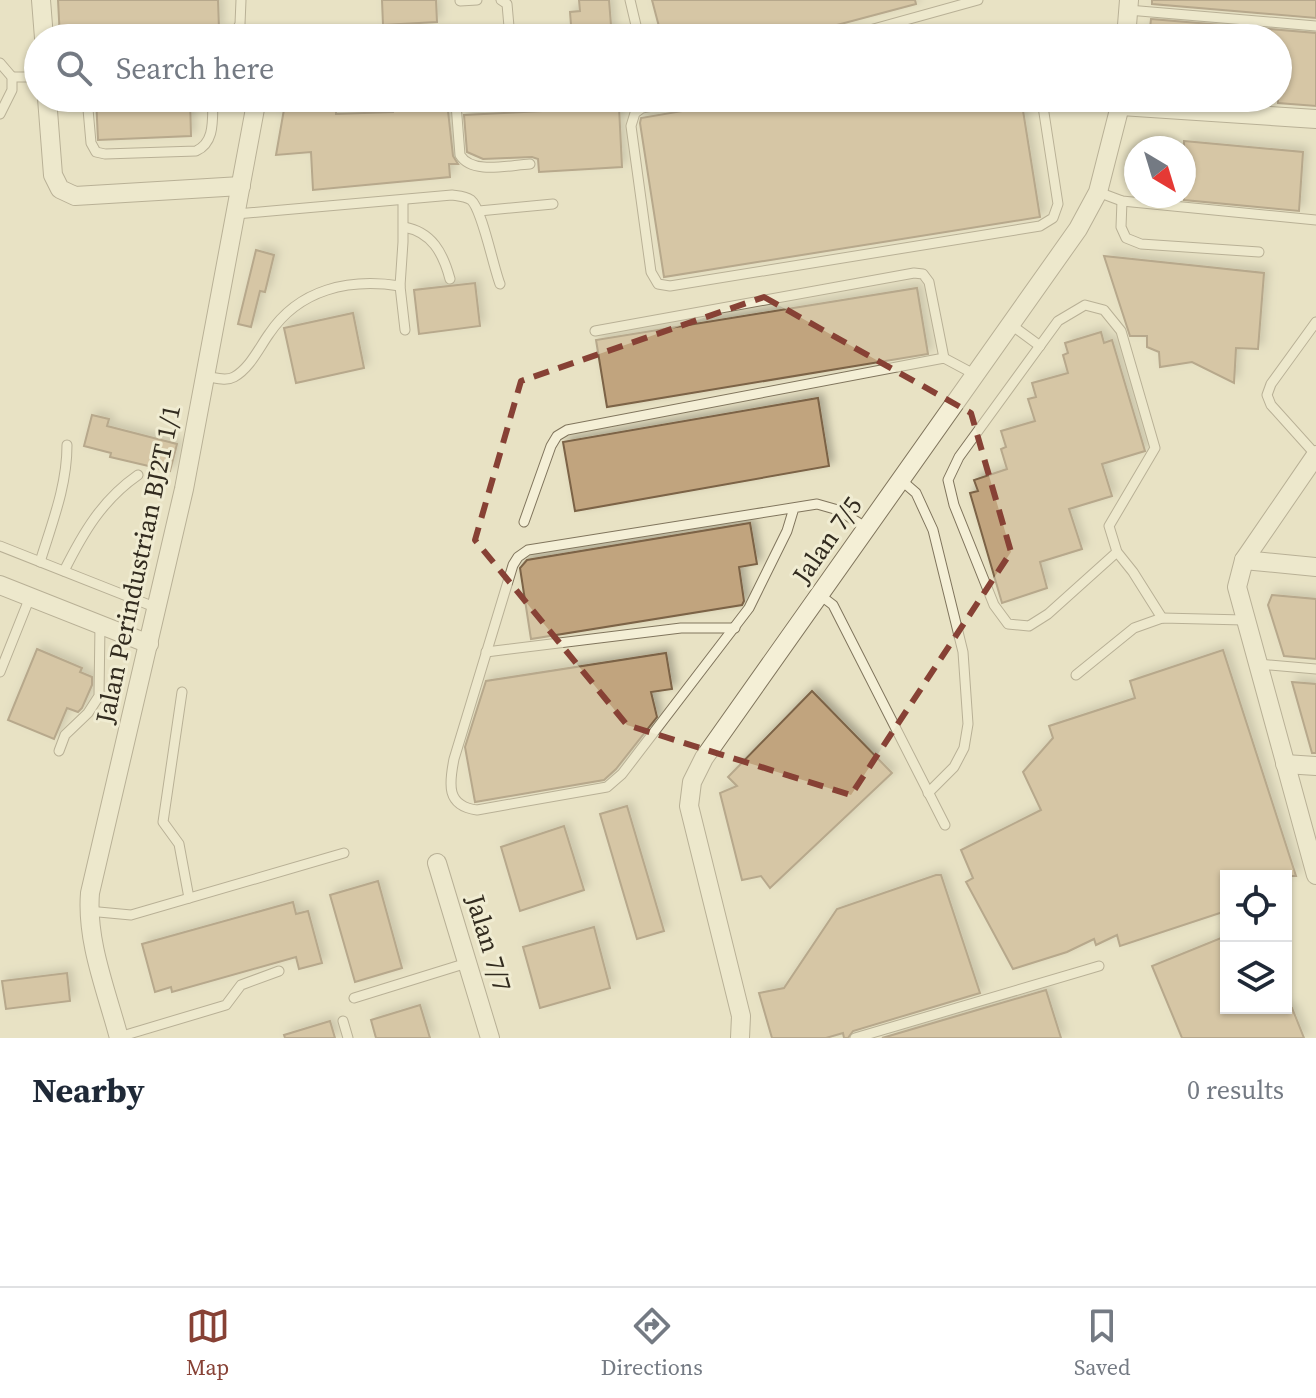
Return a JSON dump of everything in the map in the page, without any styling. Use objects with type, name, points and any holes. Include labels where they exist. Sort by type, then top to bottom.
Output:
[{"type":"street","points":[[41,0],[43,24]]},
{"type":"street","points":[[48,112],[53,175],[60,189],[75,196],[241,186]]},
{"type":"street","name":"Jalan Perindustrian BJ2T 1/1","points":[[119,1038],[92,936],[88,911],[90,893],[184,489],[255,112]]},
{"type":"street","name":"Jalan 7/5","points":[[740,1038],[741,1016],[689,806],[692,782],[704,758],[1078,229],[1098,192],[1119,112]]},
{"type":"street","points":[[1236,112],[1316,119]]},
{"type":"street","points":[[1316,455],[1244,560],[1237,587],[1316,875]]},
{"type":"street","points":[[1244,560],[1316,567]]},
{"type":"street","points":[[0,585],[149,644]]},
{"type":"street","points":[[1285,764],[1316,766]]},
{"type":"street","name":"Jalan 7/7","points":[[437,863],[490,1038]]},
{"type":"lane","points":[[240,24],[241,0]]},
{"type":"lane","points":[[460,1],[477,0]]},
{"type":"lane","points":[[501,0],[507,4],[509,24]]},
{"type":"lane","points":[[630,0],[636,24]]},
{"type":"lane","points":[[891,24],[978,0]]},
{"type":"lane","points":[[1129,5],[1316,26]]},
{"type":"lane","points":[[0,63],[12,77],[12,90],[0,114]]},
{"type":"lane","points":[[12,77],[24,77]]},
{"type":"lane","points":[[88,112],[91,143],[96,152],[105,154],[196,151],[205,147],[211,137],[212,112]]},
{"type":"lane","points":[[457,112],[460,155],[464,162],[473,167],[530,164]]},
{"type":"lane","points":[[636,112],[631,126],[651,272],[658,284],[670,286],[1040,226],[1053,218],[1058,204],[1044,112]]},
{"type":"lane","points":[[1098,192],[1122,201],[1316,220]]},
{"type":"lane","points":[[236,214],[462,196],[472,201],[479,211],[500,284]]},
{"type":"lane","points":[[403,200],[400,286],[405,330]]},
{"type":"lane","points":[[1122,201],[1121,227],[1126,238],[1141,244],[1259,252]]},
{"type":"lane","points":[[479,211],[553,204]]},
{"type":"lane","points":[[404,227],[417,229],[430,239],[443,256],[450,279]]},
{"type":"lane","points":[[595,331],[914,273],[923,274],[929,282],[944,358]]},
{"type":"lane","points":[[204,376],[225,380],[235,377],[272,329],[295,306],[319,291],[346,284],[377,282],[400,286]]},
{"type":"lane","points":[[1117,552],[1048,614],[1029,626],[1008,624],[994,605],[954,505],[948,480],[959,457],[1058,321],[1085,305],[1104,310],[1121,331],[1155,448],[1109,526],[1117,552],[1162,618]]},
{"type":"lane","points":[[1316,322],[1271,384],[1267,395],[1271,405],[1316,455]]},
{"type":"lane","points":[[1010,324],[1040,346]]},
{"type":"lane","points":[[524,522],[551,446],[557,436],[567,430],[944,358],[974,374]]},
{"type":"lane","points":[[40,562],[63,489],[67,445]]},
{"type":"lane","points":[[64,571],[107,500],[138,475]]},
{"type":"lane","points":[[901,480],[916,493],[933,530],[963,652],[968,724],[964,748],[954,767],[928,793]]},
{"type":"lane","points":[[794,508],[787,531],[749,608],[622,774],[607,787],[477,810],[463,808],[454,800],[450,780],[454,759],[513,565],[528,550],[817,504],[838,510],[867,528]]},
{"type":"lane","points":[[0,546],[157,608]]},
{"type":"lane","points":[[820,595],[833,605],[945,825]]},
{"type":"lane","points":[[0,672],[30,597]]},
{"type":"lane","points":[[1076,675],[1134,628],[1162,618],[1244,620]]},
{"type":"lane","points":[[59,751],[65,735],[88,713],[99,696],[100,625]]},
{"type":"lane","points":[[486,652],[681,628],[735,628]]},
{"type":"lane","points":[[1258,664],[1316,669]]},
{"type":"lane","points":[[182,692],[163,822],[179,844],[189,898]]},
{"type":"lane","points":[[88,911],[131,915],[344,853]]},
{"type":"lane","points":[[354,998],[467,963]]},
{"type":"lane","points":[[855,1038],[1099,966]]},
{"type":"lane","points":[[119,1038],[226,1005],[241,985],[279,971]]},
{"type":"lane","points":[[343,1021],[348,1038]]},
{"type":"highlighted area","points":[[764,297],[971,413],[1011,552],[851,795],[627,725],[475,540],[521,381]]},
{"type":"building","points":[[58,0],[218,0],[219,24],[59,24]]},
{"type":"building","points":[[382,0],[436,0],[437,22],[383,24]]},
{"type":"building","points":[[579,0],[609,0],[611,24],[571,24],[570,12],[580,11]]},
{"type":"building","points":[[652,0],[915,0],[916,4],[841,24],[658,24]]},
{"type":"building","points":[[1152,0],[1316,0],[1316,18],[1152,4]]},
{"type":"building","points":[[1151,19],[1210,24],[1150,24]]},
{"type":"building","points":[[1292,31],[1316,33],[1316,106],[1292,104]]},
{"type":"building","points":[[97,112],[190,112],[191,136],[98,140]]},
{"type":"building","points":[[284,112],[448,112],[453,156],[458,164],[449,164],[450,177],[313,190],[311,152],[276,155]]},
{"type":"building","points":[[619,112],[622,167],[539,172],[538,159],[532,157],[483,159],[467,152],[464,115]]},
{"type":"building","points":[[676,112],[1023,112],[1040,217],[664,277],[641,118]]},
{"type":"building","points":[[1196,142],[1303,152],[1299,211],[1196,201]]},
{"type":"building","points":[[256,250],[274,255],[265,292],[260,291],[251,327],[238,324]]},
{"type":"building","points":[[1104,256],[1264,273],[1258,349],[1236,348],[1234,383],[1192,362],[1160,367],[1159,352],[1147,347],[1147,336],[1130,336]]},
{"type":"building","points":[[475,283],[480,326],[419,334],[414,290]]},
{"type":"building","points":[[917,288],[928,354],[607,407],[596,340]]},
{"type":"building","points":[[353,313],[364,368],[296,383],[284,328]]},
{"type":"building","points":[[1101,332],[1104,343],[1112,340],[1145,451],[1102,464],[1112,496],[1069,509],[1082,549],[1040,562],[1047,588],[1002,603],[970,493],[978,491],[974,480],[1007,469],[1001,449],[1006,447],[1001,431],[1035,421],[1028,399],[1036,397],[1032,383],[1068,373],[1063,355],[1068,353],[1065,343]]},
{"type":"building","points":[[818,398],[829,466],[575,511],[563,442]]},
{"type":"building","points":[[92,415],[109,419],[107,426],[177,444],[170,471],[110,457],[111,453],[84,446]]},
{"type":"building","points":[[750,523],[757,564],[739,567],[742,605],[531,639],[520,568],[527,560]]},
{"type":"building","points":[[1272,595],[1316,599],[1316,659],[1284,656],[1268,605]]},
{"type":"building","points":[[37,649],[82,668],[80,672],[92,677],[92,685],[82,708],[78,712],[67,708],[54,739],[8,720]]},
{"type":"building","points":[[1223,650],[1296,876],[1292,876],[1292,870],[1220,870],[1220,913],[1120,946],[1117,935],[1096,945],[1094,939],[1067,952],[1013,969],[966,882],[973,878],[961,850],[1041,810],[1023,772],[1053,738],[1049,726],[1135,698],[1130,681]]},
{"type":"building","points":[[666,653],[672,689],[651,692],[657,717],[604,780],[475,802],[465,747],[486,681]]},
{"type":"building","points":[[1292,682],[1316,684],[1316,753],[1312,753]]},
{"type":"building","points":[[812,691],[892,773],[770,888],[761,876],[742,880],[720,793],[737,786],[728,777]]},
{"type":"building","points":[[627,806],[664,931],[637,939],[600,814]]},
{"type":"building","points":[[564,826],[584,890],[520,911],[501,847]]},
{"type":"building","points":[[941,875],[980,993],[853,1031],[848,1038],[844,1038],[843,1033],[826,1038],[772,1038],[759,993],[784,988],[837,909]]},
{"type":"building","points":[[378,881],[402,968],[355,982],[330,895]]},
{"type":"building","points":[[293,902],[296,914],[308,911],[322,963],[299,969],[296,957],[172,992],[171,987],[155,992],[142,944]]},
{"type":"building","points":[[594,927],[610,988],[540,1008],[523,947]]},
{"type":"building","points":[[1220,938],[1220,1014],[1292,1014],[1292,1008],[1304,1038],[1182,1038],[1152,966]]},
{"type":"building","points":[[67,973],[70,1001],[6,1009],[2,981]]},
{"type":"building","points":[[1046,990],[1061,1038],[882,1038],[984,1008]]},
{"type":"building","points":[[420,1005],[430,1038],[376,1038],[371,1020]]},
{"type":"building","points":[[330,1021],[335,1038],[285,1038],[284,1035]]}]
